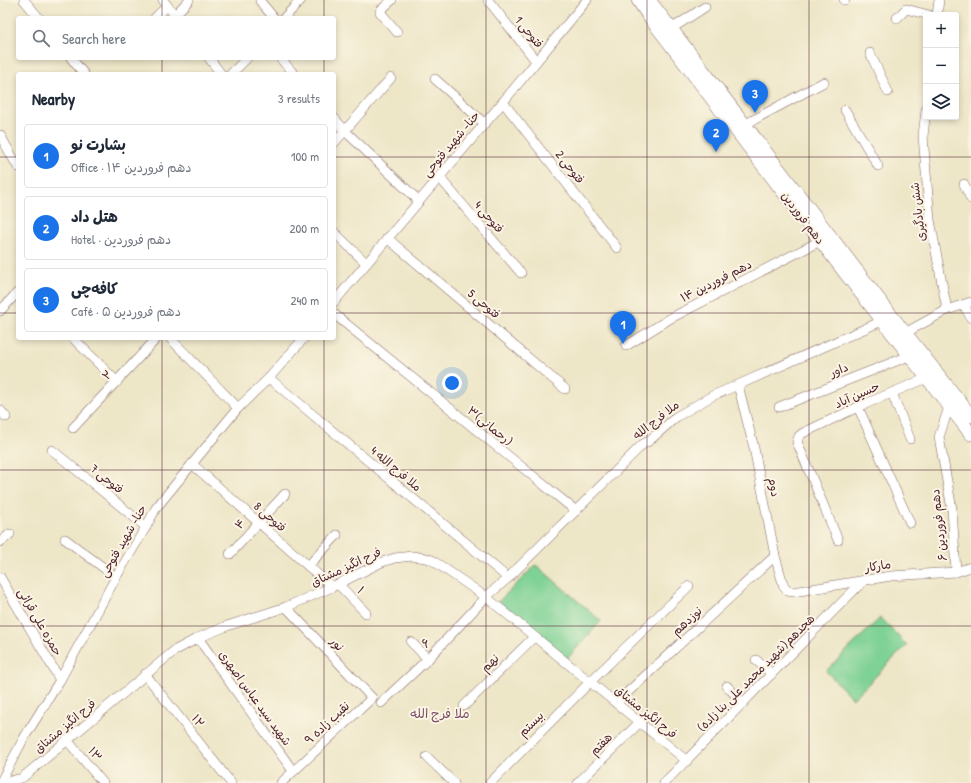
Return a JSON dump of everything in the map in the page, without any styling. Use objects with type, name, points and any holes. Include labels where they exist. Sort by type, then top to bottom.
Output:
[{"type":"main road","name":"دهم فروردین","points":[[638,0],[820,241],[971,434]]},
{"type":"main road","name":"دهم فروردین","points":[[649,0],[744,125],[814,212],[905,333],[971,416]]},
{"type":"street","points":[[24,0],[37,16]]},
{"type":"street","points":[[177,16],[189,0]]},
{"type":"street","points":[[286,16],[300,0]]},
{"type":"street","points":[[392,0],[380,12],[397,32]]},
{"type":"street","name":"فتوحی 1","points":[[488,0],[536,61]]},
{"type":"street","name":"حنا- شهید فتوحی","points":[[336,300],[587,0]]},
{"type":"street","points":[[937,12],[939,0]]},
{"type":"street","points":[[260,1],[272,16]]},
{"type":"street","points":[[156,16],[165,3],[175,16]]},
{"type":"street","points":[[671,28],[705,7]]},
{"type":"street","points":[[898,18],[906,9],[923,13]]},
{"type":"street","points":[[870,53],[888,92]]},
{"type":"street","points":[[73,60],[82,72]]},
{"type":"street","points":[[210,60],[220,72]]},
{"type":"street","points":[[233,72],[245,60]]},
{"type":"street","points":[[282,60],[292,72]]},
{"type":"street","points":[[336,141],[391,78]]},
{"type":"street","points":[[435,79],[484,124]]},
{"type":"street","points":[[744,125],[824,82]]},
{"type":"street","name":"فتوحی 2","points":[[503,102],[617,248]]},
{"type":"street","points":[[845,110],[878,166]]},
{"type":"street","points":[[336,120],[345,131],[419,201]]},
{"type":"street","name":"شش بادگیری","points":[[925,120],[923,136],[930,220],[947,310]]},
{"type":"street","points":[[0,135],[16,163]]},
{"type":"street","name":"فتوحی 4","points":[[439,177],[521,273]]},
{"type":"street","points":[[964,184],[971,199]]},
{"type":"street","points":[[336,234],[366,263]]},
{"type":"street","name":"فتوحی 5","points":[[387,238],[565,389]]},
{"type":"street","name":"دهم فروردین ۱۴","points":[[626,346],[671,318],[820,241]]},
{"type":"street","points":[[0,310],[16,294]]},
{"type":"street","points":[[905,333],[947,310],[967,303],[971,318]]},
{"type":"street","name":"۳(رحمانی)","points":[[336,316],[576,511]]},
{"type":"street","name":"ملا فرج الله","points":[[486,598],[643,444],[649,441],[676,417],[712,396],[882,321]]},
{"type":"street","points":[[75,340],[117,382]]},
{"type":"street","name":"۲","points":[[73,428],[156,340]]},
{"type":"street","points":[[172,340],[238,408]]},
{"type":"street","name":"حنا- شهید فتوحی","points":[[1,783],[24,738],[60,680],[116,577],[156,508],[238,408],[269,378],[302,340]]},
{"type":"street","name":"داور","points":[[779,407],[909,356]]},
{"type":"street","name":"4 ملا فرج الله","points":[[269,378],[508,578]]},
{"type":"street","name":"حسین آباد","points":[[838,540],[797,442],[799,436],[858,407],[926,378]]},
{"type":"street","name":"دوم","points":[[738,385],[754,448],[775,556],[784,587],[788,591]]},
{"type":"street","points":[[892,393],[910,439]]},
{"type":"street","points":[[858,407],[910,523]]},
{"type":"street","name":"دهم فروردین ۶","points":[[949,407],[939,437],[952,509],[956,572]]},
{"type":"street","name":"فتوحی 7","points":[[52,450],[146,527]]},
{"type":"street","name":"فتوحی 8","points":[[192,464],[308,566],[335,586]]},
{"type":"street","name":"۴","points":[[230,554],[285,494]]},
{"type":"street","points":[[0,542],[10,534]]},
{"type":"street","points":[[308,566],[337,535]]},
{"type":"street","points":[[65,539],[116,577]]},
{"type":"street","name":"فرح انگیز مشتاق","points":[[1,783],[23,780],[67,740],[169,654],[198,638],[227,626],[286,607],[335,586],[382,562],[395,558],[412,556],[432,560],[486,598],[687,761]]},
{"type":"street","name":"نوزدهم","points":[[616,703],[775,556]]},
{"type":"street","name":"مارکار","points":[[788,591],[793,592],[891,576],[956,572],[971,567]]},
{"type":"street","name":"حمزه علی قرائی","points":[[0,577],[60,680]]},
{"type":"street","name":"هجدهم(شهید محمد علی بنا زاده)","points":[[664,783],[864,580]]},
{"type":"street","name":"۱","points":[[335,586],[366,613]]},
{"type":"street","name":"بیستم","points":[[490,783],[590,682],[689,586]]},
{"type":"street","name":"۶","points":[[381,703],[428,659],[486,598]]},
{"type":"street","name":"نور","points":[[286,607],[372,698]]},
{"type":"street","name":"نهم","points":[[464,706],[534,637]]},
{"type":"street","name":"شهید سید عباس اصهری","points":[[198,638],[293,771]]},
{"type":"street","points":[[411,642],[428,659]]},
{"type":"street","points":[[756,660],[772,674]]},
{"type":"street","name":"۱۲","points":[[145,674],[232,783]]},
{"type":"street","points":[[727,686],[743,703]]},
{"type":"street","name":"نقیب زاده ۹","points":[[280,783],[372,698]]},
{"type":"street","name":"هفتم","points":[[578,783],[640,722]]},
{"type":"street","name":"۱۳","points":[[67,740],[103,783]]},
{"type":"street","points":[[427,757],[454,783]]},
{"type":"green space","points":[[536,565],[601,621],[567,659],[498,602]]},
{"type":"green space","points":[[880,618],[907,645],[853,699],[826,671]]},
{"type":"place","name":"کافه‌چی","points":[[755,113]]},
{"type":"place","name":"هتل داد","points":[[716,152]]},
{"type":"place","name":"بشارت نو","points":[[623,344]]},
{"type":"district","name":"ملا فرج الله","points":[[440,713]]}]
